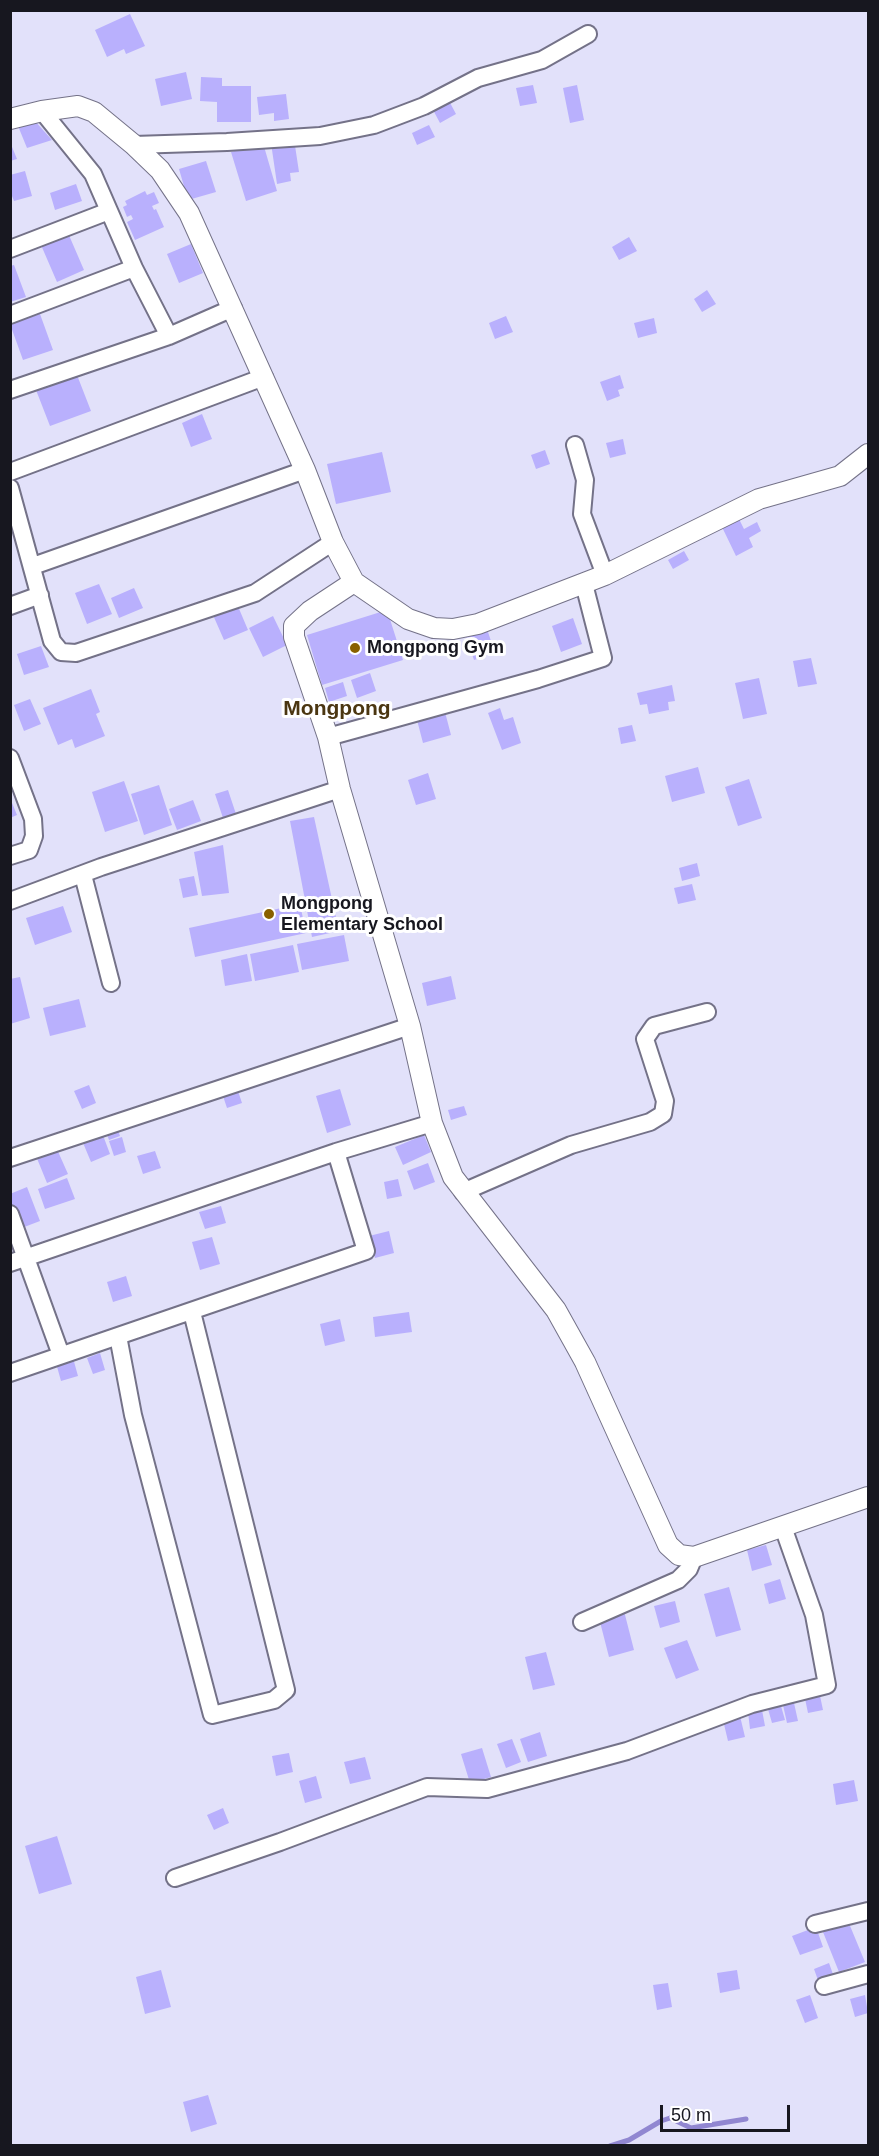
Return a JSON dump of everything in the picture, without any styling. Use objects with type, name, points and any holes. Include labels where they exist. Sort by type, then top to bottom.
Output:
[{"type":"street","points":[[134,145],[320,136],[374,125],[424,106],[478,78],[542,60],[588,34]]},
{"type":"street","points":[[10,119],[42,111],[78,106],[94,112],[160,170],[189,213],[305,470],[333,542],[354,582],[408,619],[434,628],[453,629],[478,624],[584,584],[759,499],[840,476],[868,454]]},
{"type":"street","points":[[42,111],[93,174],[134,268],[169,336]]},
{"type":"street","points":[[10,249],[110,212]]},
{"type":"street","points":[[10,315],[134,268]]},
{"type":"street","points":[[10,390],[169,336],[233,308]]},
{"type":"street","points":[[10,472],[264,377]]},
{"type":"street","points":[[575,445],[585,480],[582,514],[604,575]]},
{"type":"street","points":[[33,566],[305,470]]},
{"type":"street","points":[[10,488],[52,641],[61,652],[76,653],[255,593],[333,542]]},
{"type":"street","points":[[354,582],[310,611],[294,626],[294,637],[328,737],[340,789],[410,1026],[432,1123],[453,1177],[555,1310],[585,1362],[668,1545],[680,1555],[694,1557],[868,1497]]},
{"type":"street","points":[[328,737],[527,682],[603,658],[584,584]]},
{"type":"street","points":[[10,606],[40,596]]},
{"type":"street","points":[[10,758],[33,819],[34,836],[29,850],[10,856]]},
{"type":"street","points":[[10,901],[101,867],[340,789]]},
{"type":"street","points":[[83,875],[111,982]]},
{"type":"street","points":[[463,1192],[570,1145],[650,1122],[663,1114],[665,1101],[645,1039],[654,1026],[707,1012]]},
{"type":"street","points":[[10,1158],[410,1026]]},
{"type":"street","points":[[18,1260],[336,1152],[432,1123]]},
{"type":"street","points":[[10,1372],[366,1251],[336,1152]]},
{"type":"street","points":[[10,1214],[18,1260],[61,1355]]},
{"type":"street","points":[[118,1336],[133,1415],[212,1715],[274,1700],[286,1690],[192,1312]]},
{"type":"street","points":[[175,1878],[280,1842],[427,1787],[487,1789],[627,1751],[752,1704],[827,1685],[814,1615],[783,1527]]},
{"type":"street","points":[[582,1622],[678,1581],[689,1569],[694,1557]]},
{"type":"street","points":[[814,1924],[868,1911]]},
{"type":"street","points":[[824,1986],[868,1974]]},
{"type":"building","points":[[130,14],[145,46],[126,54],[124,49],[107,57],[95,30]]},
{"type":"building","points":[[186,72],[192,99],[161,106],[155,79]]},
{"type":"building","points":[[201,77],[222,78],[222,86],[251,86],[251,122],[217,122],[217,102],[200,101]]},
{"type":"building","points":[[533,85],[537,103],[520,106],[516,88]]},
{"type":"building","points":[[577,85],[584,120],[570,123],[563,88]]},
{"type":"building","points":[[286,94],[289,119],[274,121],[274,113],[259,115],[257,97]]},
{"type":"building","points":[[448,99],[456,114],[440,123],[432,108]]},
{"type":"building","points":[[34,120],[52,140],[27,148],[18,126]]},
{"type":"building","points":[[429,125],[435,137],[417,145],[412,133]]},
{"type":"building","points":[[294,139],[299,172],[290,173],[291,181],[277,184],[271,143]]},
{"type":"building","points":[[10,142],[17,159],[10,161]]},
{"type":"building","points":[[263,143],[277,191],[246,201],[231,152]]},
{"type":"building","points":[[206,161],[216,192],[188,200],[179,169]]},
{"type":"building","points":[[25,171],[32,196],[14,201],[10,191],[10,175]]},
{"type":"building","points":[[76,184],[82,201],[55,210],[50,193]]},
{"type":"building","points":[[145,191],[147,195],[154,192],[159,203],[152,206],[154,210],[156,209],[164,227],[135,240],[127,222],[133,219],[131,215],[127,217],[123,207],[127,205],[125,201]]},
{"type":"building","points":[[68,233],[84,270],[57,282],[41,245]]},
{"type":"building","points":[[629,237],[637,251],[619,260],[612,247]]},
{"type":"building","points":[[191,244],[203,273],[179,283],[167,254]]},
{"type":"building","points":[[14,265],[26,297],[10,302],[10,266]]},
{"type":"building","points":[[707,290],[716,304],[702,312],[694,299]]},
{"type":"building","points":[[40,314],[53,350],[23,360],[10,324]]},
{"type":"building","points":[[506,316],[513,332],[495,339],[489,323]]},
{"type":"building","points":[[654,318],[657,333],[638,338],[634,323]]},
{"type":"building","points":[[77,375],[91,411],[50,426],[36,390]]},
{"type":"building","points":[[620,375],[624,388],[618,390],[620,396],[607,401],[600,382]]},
{"type":"building","points":[[202,414],[212,439],[191,447],[182,423]]},
{"type":"building","points":[[623,439],[626,454],[610,458],[606,443]]},
{"type":"building","points":[[545,450],[550,464],[536,469],[531,455]]},
{"type":"building","points":[[382,452],[391,492],[336,504],[327,464]]},
{"type":"building","points":[[739,519],[744,529],[757,522],[761,531],[749,538],[753,547],[736,556],[722,527]]},
{"type":"building","points":[[684,551],[689,560],[673,569],[668,560]]},
{"type":"building","points":[[99,584],[112,614],[87,624],[75,593]]},
{"type":"building","points":[[134,588],[143,608],[119,618],[111,598]]},
{"type":"building","points":[[237,604],[248,630],[224,640],[213,615]]},
{"type":"building","name":"Mongpong Gym","points":[[387,610],[403,660],[322,685],[307,635]]},
{"type":"building","points":[[273,616],[287,645],[263,657],[249,628]]},
{"type":"building","points":[[573,618],[582,644],[561,652],[552,626]]},
{"type":"building","points":[[487,629],[495,653],[474,660],[466,636]]},
{"type":"building","points":[[41,646],[49,667],[24,675],[17,654]]},
{"type":"building","points":[[811,658],[817,684],[798,687],[793,661]]},
{"type":"building","points":[[370,673],[376,691],[357,698],[351,680]]},
{"type":"building","points":[[759,678],[767,714],[743,719],[735,683]]},
{"type":"building","points":[[343,682],[347,696],[329,702],[325,688]]},
{"type":"building","points":[[672,685],[675,701],[668,702],[669,710],[649,714],[647,704],[640,705],[637,693]]},
{"type":"building","points":[[91,689],[100,712],[96,714],[105,736],[75,748],[72,739],[58,745],[43,708]]},
{"type":"building","points":[[30,699],[41,724],[24,731],[14,705]]},
{"type":"building","points":[[500,708],[504,720],[513,717],[521,743],[502,750],[488,713]]},
{"type":"building","points":[[445,712],[451,735],[423,743],[417,720]]},
{"type":"building","points":[[632,725],[636,741],[621,744],[618,728]]},
{"type":"building","points":[[698,767],[705,793],[672,802],[665,776]]},
{"type":"building","points":[[428,773],[436,799],[416,805],[408,780]]},
{"type":"building","points":[[749,779],[762,818],[738,826],[725,787]]},
{"type":"building","points":[[124,781],[138,821],[105,832],[92,792]]},
{"type":"building","points":[[159,785],[172,825],[144,835],[131,794]]},
{"type":"building","points":[[228,790],[236,814],[223,818],[215,794]]},
{"type":"building","points":[[10,798],[17,815],[10,818]]},
{"type":"building","points":[[193,800],[201,821],[177,830],[169,809]]},
{"type":"building","points":[[314,817],[339,931],[312,937],[290,821]]},
{"type":"building","points":[[223,845],[229,893],[202,896],[194,852]]},
{"type":"building","points":[[697,863],[700,876],[682,881],[679,868]]},
{"type":"building","points":[[194,876],[198,895],[183,898],[179,879]]},
{"type":"building","points":[[692,884],[696,900],[678,904],[674,888]]},
{"type":"building","points":[[300,904],[306,933],[195,957],[189,928]]},
{"type":"building","points":[[63,906],[72,932],[35,945],[26,918]]},
{"type":"building","points":[[344,935],[349,961],[302,970],[297,944]]},
{"type":"building","points":[[293,945],[299,972],[255,981],[250,954]]},
{"type":"building","points":[[247,954],[252,981],[225,986],[221,960]]},
{"type":"building","points":[[451,976],[456,999],[427,1006],[422,983]]},
{"type":"building","points":[[20,977],[30,1018],[10,1024],[10,979]]},
{"type":"building","points":[[79,999],[86,1027],[50,1036],[43,1008]]},
{"type":"building","points":[[89,1085],[96,1103],[82,1109],[74,1091]]},
{"type":"building","points":[[237,1088],[242,1103],[227,1108],[222,1093]]},
{"type":"building","points":[[340,1089],[351,1125],[327,1133],[316,1096]]},
{"type":"building","points":[[464,1106],[467,1115],[451,1120],[448,1110]]},
{"type":"building","points":[[116,1125],[120,1136],[109,1140],[105,1129]]},
{"type":"building","points":[[101,1130],[110,1154],[91,1162],[81,1138]]},
{"type":"building","points":[[424,1135],[431,1152],[403,1165],[395,1147]]},
{"type":"building","points":[[122,1137],[126,1152],[114,1156],[109,1141]]},
{"type":"building","points":[[56,1147],[68,1174],[47,1183],[36,1156]]},
{"type":"building","points":[[155,1151],[161,1168],[143,1174],[137,1156]]},
{"type":"building","points":[[428,1163],[435,1182],[414,1190],[407,1171]]},
{"type":"building","points":[[67,1178],[75,1199],[45,1209],[38,1189]]},
{"type":"building","points":[[398,1179],[402,1196],[387,1199],[384,1182]]},
{"type":"building","points":[[27,1187],[40,1221],[19,1229],[10,1207],[10,1194]]},
{"type":"building","points":[[221,1206],[226,1223],[205,1229],[199,1212]]},
{"type":"building","points":[[389,1231],[394,1253],[375,1258],[369,1236]]},
{"type":"building","points":[[212,1237],[220,1264],[200,1270],[192,1242]]},
{"type":"building","points":[[126,1276],[132,1296],[113,1302],[107,1282]]},
{"type":"building","points":[[409,1312],[412,1332],[375,1337],[373,1317]]},
{"type":"building","points":[[340,1319],[345,1341],[325,1346],[320,1324]]},
{"type":"building","points":[[100,1353],[105,1370],[93,1374],[87,1358]]},
{"type":"building","points":[[73,1358],[78,1376],[61,1381],[56,1363]]},
{"type":"building","points":[[766,1545],[772,1565],[752,1571],[747,1550]]},
{"type":"building","points":[[780,1579],[786,1599],[769,1604],[764,1584]]},
{"type":"building","points":[[729,1587],[741,1630],[716,1637],[704,1594]]},
{"type":"building","points":[[675,1601],[680,1622],[660,1628],[654,1606]]},
{"type":"building","points":[[624,1611],[634,1650],[609,1657],[599,1618]]},
{"type":"building","points":[[687,1640],[699,1670],[676,1679],[664,1648]]},
{"type":"building","points":[[546,1652],[555,1685],[533,1690],[525,1657]]},
{"type":"building","points":[[819,1691],[823,1710],[808,1713],[804,1694]]},
{"type":"building","points":[[794,1703],[798,1721],[787,1723],[783,1705]]},
{"type":"building","points":[[781,1706],[785,1720],[772,1723],[768,1709]]},
{"type":"building","points":[[762,1710],[765,1726],[750,1729],[748,1712]]},
{"type":"building","points":[[740,1716],[745,1737],[728,1741],[723,1720]]},
{"type":"building","points":[[540,1732],[547,1756],[528,1762],[520,1739]]},
{"type":"building","points":[[512,1739],[521,1762],[506,1768],[497,1744]]},
{"type":"building","points":[[482,1748],[491,1777],[470,1783],[461,1754]]},
{"type":"building","points":[[289,1753],[293,1772],[276,1776],[272,1756]]},
{"type":"building","points":[[365,1757],[371,1779],[350,1784],[344,1762]]},
{"type":"building","points":[[316,1776],[322,1798],[305,1803],[299,1781]]},
{"type":"building","points":[[854,1780],[858,1801],[836,1805],[833,1784]]},
{"type":"building","points":[[223,1808],[229,1823],[214,1830],[207,1815]]},
{"type":"building","points":[[57,1836],[72,1884],[39,1894],[25,1846]]},
{"type":"building","points":[[848,1921],[865,1962],[839,1972],[823,1932]]},
{"type":"building","points":[[816,1927],[823,1947],[800,1955],[792,1936]]},
{"type":"building","points":[[829,1963],[834,1977],[819,1983],[814,1969]]},
{"type":"building","points":[[161,1970],[171,2007],[145,2014],[136,1977]]},
{"type":"building","points":[[737,1970],[740,1989],[720,1993],[717,1973]]},
{"type":"building","points":[[668,1983],[672,2007],[657,2010],[653,1985]]},
{"type":"building","points":[[810,1995],[818,2018],[805,2023],[796,2000]]},
{"type":"building","points":[[865,1995],[868,2013],[855,2017],[850,1999]]},
{"type":"building","points":[[208,2095],[217,2124],[191,2132],[183,2102]]},
{"type":"waterway","points":[[610,2146],[629,2140],[670,2118],[691,2128],[746,2119]]},
{"type":"place","name":"Mongpong Gym","points":[[355,648]]},
{"type":"place","name":"Mongpong Elementary School","points":[[269,914]]},
{"type":"district","name":"Mongpong","points":[[337,709]]}]
